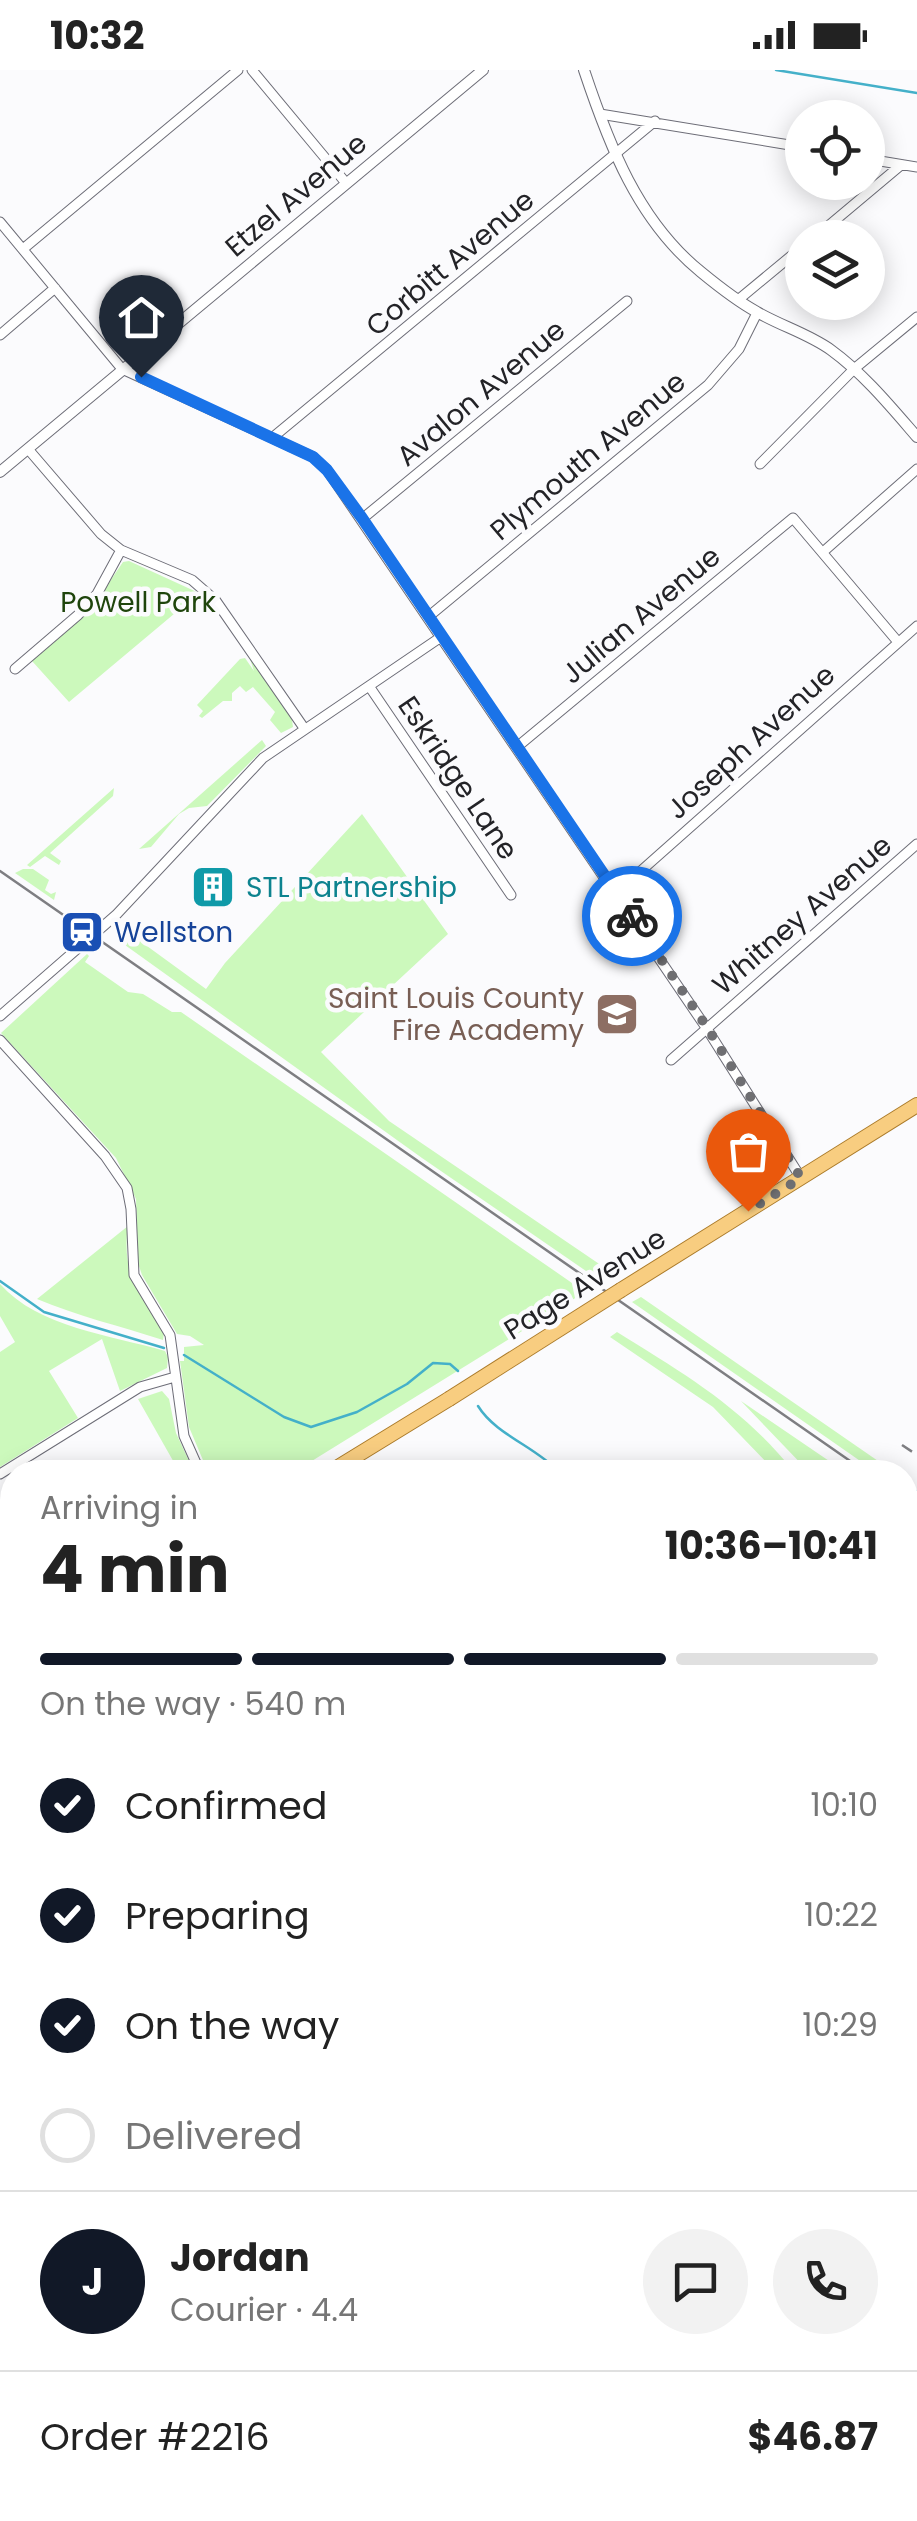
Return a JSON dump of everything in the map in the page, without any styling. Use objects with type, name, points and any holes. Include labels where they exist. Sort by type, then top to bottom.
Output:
[{"type":"main road","name":"Page Avenue","points":[[350,1460],[917,1105]]},
{"type":"street","points":[[22,249],[238,70]]},
{"type":"street","points":[[252,70],[346,183]]},
{"type":"street","name":"Etzel Avenue","points":[[0,472],[483,70]]},
{"type":"street","points":[[584,70],[615,155],[637,197],[664,235],[699,271],[738,300],[808,337],[854,369],[917,437]]},
{"type":"street","points":[[600,114],[785,144]]},
{"type":"street","name":"Corbitt Avenue","points":[[272,438],[655,121]]},
{"type":"street","points":[[885,161],[917,168]]},
{"type":"street","points":[[835,220],[901,164]]},
{"type":"street","points":[[0,222],[122,369],[321,463],[708,1029],[801,1178]]},
{"type":"street","points":[[738,300],[785,261]]},
{"type":"street","points":[[0,335],[56,288]]},
{"type":"street","name":"Avalon Avenue","points":[[362,518],[627,301]]},
{"type":"street","name":"Plymouth Avenue","points":[[428,617],[708,386],[739,349],[757,313]]},
{"type":"street","points":[[760,464],[854,369],[917,317]]},
{"type":"street","points":[[28,448],[101,534],[121,550],[192,580],[216,602],[304,728]]},
{"type":"street","points":[[898,642],[823,552],[917,469]]},
{"type":"street","name":"Julian Avenue","points":[[517,747],[794,518],[823,552]]},
{"type":"street","points":[[15,669],[88,605],[121,550]]},
{"type":"street","name":"Joseph Avenue","points":[[616,893],[917,626]]},
{"type":"street","points":[[0,1016],[139,892],[244,776],[304,728],[441,636]]},
{"type":"street","name":"Eskridge Lane","points":[[368,686],[511,895]]},
{"type":"street","name":"Whitney Avenue","points":[[671,1060],[917,844]]},
{"type":"street","points":[[0,1040],[105,1156],[126,1188],[131,1209],[134,1274],[170,1335],[184,1436],[195,1460]]},
{"type":"street","points":[[22,1460],[140,1386],[175,1376]]},
{"type":"green space","name":"Powell Park","points":[[129,561],[199,593],[69,702],[32,661],[89,612],[123,562]]},
{"type":"green space","points":[[245,658],[254,671],[252,661],[293,727],[281,733],[270,720],[275,712],[253,687],[246,692],[240,686],[232,693],[232,701],[223,701],[202,718],[199,716],[203,711],[197,705]]},
{"type":"green space","points":[[262,740],[266,746],[207,806],[189,808],[179,814],[151,847],[139,849]]},
{"type":"green space","points":[[114,788],[113,796],[50,853],[61,861],[59,865],[45,856],[30,867],[27,865]]},
{"type":"green space","points":[[362,814],[448,934],[321,1052],[389,1121],[614,1274],[602,1282],[118,940],[125,930],[206,989],[225,963]]},
{"type":"green space","points":[[33,869],[49,880],[45,890],[56,892],[54,900],[15,873]]},
{"type":"green space","points":[[87,954],[85,962],[128,992],[143,994],[172,1012],[181,1012],[585,1292],[313,1460],[203,1460],[189,1427],[180,1361],[184,1361],[184,1347],[204,1345],[190,1336],[177,1334],[142,1275],[138,1263],[136,1199],[116,1158],[1,1033]]},
{"type":"green space","points":[[128,1226],[130,1271],[164,1333],[163,1340],[37,1299]]},
{"type":"green space","points":[[0,1284],[16,1299],[55,1320],[165,1351],[167,1368],[120,1391],[102,1339],[49,1371],[78,1418],[11,1460],[0,1460],[0,1352],[15,1342],[0,1316]]},
{"type":"green space","points":[[641,1297],[877,1460],[859,1460],[632,1302]]},
{"type":"green space","points":[[617,1332],[690,1378],[733,1410],[784,1460],[764,1460],[713,1407],[610,1337]]},
{"type":"green space","points":[[162,1391],[169,1399],[176,1433],[188,1460],[173,1460],[138,1399]]},
{"type":"green space","points":[[741,1401],[828,1460],[798,1460]]},
{"type":"waterway","points":[[776,70],[917,93]]},
{"type":"waterway","points":[[0,1281],[44,1312],[164,1348]]},
{"type":"waterway","points":[[184,1355],[284,1417],[311,1427],[357,1412],[407,1384],[433,1363],[450,1364],[458,1371]]},
{"type":"waterway","points":[[478,1406],[495,1425],[545,1460]]},
{"type":"tram line","points":[[0,871],[849,1460]]},
{"type":"railway","points":[[902,1445],[917,1455]]},
{"type":"way so far","points":[[632,916],[801,1178],[748,1211]]},
{"type":"place","name":"STL Partnership","points":[[213,887]]},
{"type":"place","name":"Wellston","points":[[82,932]]},
{"type":"place","name":"Saint Louis County Fire Academy","points":[[617,1014]]},
{"type":"route","points":[[141,377],[321,463],[632,916]]}]
